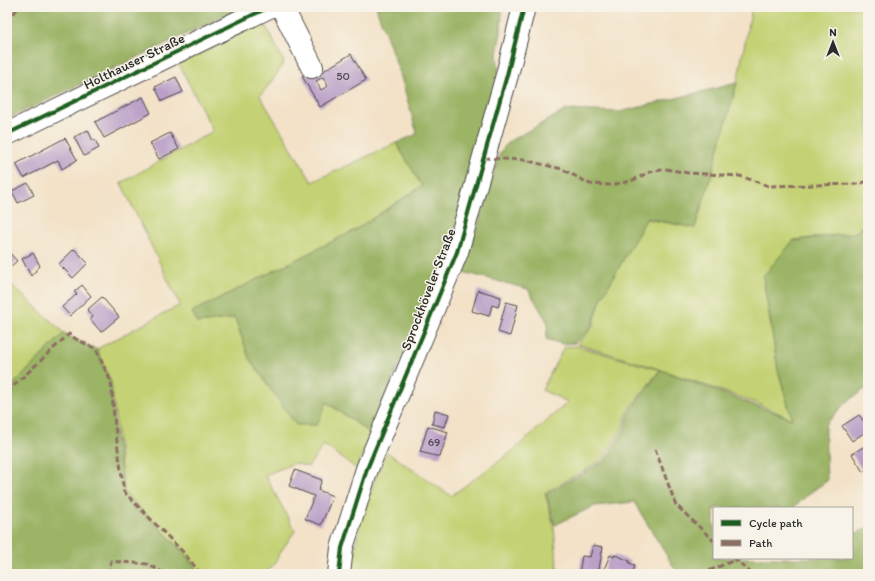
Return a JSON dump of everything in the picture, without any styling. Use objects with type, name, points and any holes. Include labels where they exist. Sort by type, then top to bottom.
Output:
[{"type":"street","name":"Holthauser Straße","points":[[7,134],[269,7]]},
{"type":"street","points":[[282,7],[312,67]]},
{"type":"street","name":"Sprockhöveler Straße","points":[[339,574],[342,548],[367,469],[457,252],[507,75],[524,7]]},
{"type":"green space","points":[[7,7],[243,7],[7,119]]},
{"type":"green space","points":[[376,7],[502,7],[501,32],[497,54],[499,74],[457,225],[370,433],[327,402],[317,425],[296,425],[249,358],[235,318],[198,323],[192,312],[355,230],[422,186],[396,143],[417,134],[401,77]]},
{"type":"green space","points":[[752,7],[868,7],[868,223],[854,233],[794,240],[763,278],[778,370],[792,419],[756,403],[659,369],[577,344],[593,327],[601,299],[646,219],[695,228],[737,83]]},
{"type":"green space","points":[[264,22],[284,62],[277,74],[260,96],[312,182],[396,143],[422,186],[355,230],[192,312],[198,323],[235,318],[249,358],[326,402],[370,433],[357,469],[324,445],[308,467],[295,463],[265,475],[295,531],[281,551],[273,566],[264,574],[202,574],[183,551],[124,492],[111,382],[97,349],[180,305],[121,183],[213,131],[179,64]]},
{"type":"green space","points":[[737,83],[695,228],[647,218],[601,299],[591,328],[575,343],[563,344],[546,339],[548,323],[528,289],[463,272],[500,153],[508,142],[566,110],[620,112]]},
{"type":"green space","points":[[868,224],[868,387],[846,402],[825,425],[827,481],[811,492],[794,507],[713,507],[713,559],[853,559],[853,535],[868,528],[868,574],[678,574],[634,502],[594,506],[555,525],[546,494],[604,461],[623,432],[631,409],[661,370],[792,419],[778,370],[763,276],[793,241],[854,233]]},
{"type":"green space","points":[[7,281],[64,333],[7,391]]},
{"type":"green space","points":[[64,333],[96,349],[110,382],[114,427],[124,492],[183,552],[200,574],[7,574],[7,391]]},
{"type":"green space","points":[[577,346],[660,370],[629,409],[621,431],[602,460],[545,493],[554,527],[558,574],[351,574],[362,516],[373,484],[387,452],[451,496],[510,453],[568,402],[542,390],[564,347]]},
{"type":"building","points":[[351,54],[366,80],[320,107],[302,76],[317,68],[320,73]],"holes":[[[323,77],[328,86],[321,90],[316,81]]]},
{"type":"building","points":[[176,77],[183,92],[162,101],[155,87]]},
{"type":"building","points":[[143,97],[151,113],[104,138],[95,122]]},
{"type":"building","points":[[88,130],[93,141],[95,140],[99,148],[84,156],[74,137]]},
{"type":"building","points":[[170,133],[179,149],[159,159],[150,143]]},
{"type":"building","points":[[65,138],[77,160],[62,169],[58,160],[24,178],[16,164]]},
{"type":"building","points":[[28,183],[34,195],[18,203],[12,191]]},
{"type":"building","points":[[74,249],[88,263],[73,278],[59,264]]},
{"type":"building","points":[[7,250],[17,261],[10,267],[7,264]]},
{"type":"building","points":[[33,253],[40,266],[31,276],[22,259]]},
{"type":"building","points":[[82,285],[91,296],[70,316],[62,307],[77,294],[74,292]]},
{"type":"building","points":[[478,290],[501,297],[498,307],[492,305],[489,316],[472,311]]},
{"type":"building","points":[[102,297],[119,317],[101,332],[90,319],[93,317],[87,310]]},
{"type":"building","points":[[506,302],[518,305],[510,336],[498,332]]},
{"type":"building","points":[[435,410],[449,414],[445,427],[432,424]]},
{"type":"building","points":[[859,415],[868,427],[868,430],[852,441],[842,426]]},
{"type":"building","points":[[428,426],[448,432],[440,457],[420,452]]},
{"type":"building","points":[[868,444],[868,469],[863,472],[852,454]]},
{"type":"building","points":[[295,470],[322,480],[318,490],[333,496],[321,525],[305,519],[314,496],[289,486]]},
{"type":"building","points":[[593,545],[603,547],[598,574],[579,574],[582,556],[590,557]]},
{"type":"building","points":[[610,555],[614,557],[615,555],[630,561],[629,563],[635,565],[632,574],[602,574]]},
{"type":"marked path","points":[[7,20],[19,7]]},
{"type":"marked path","points":[[484,158],[524,160],[562,169],[590,184],[611,185],[631,181],[650,172],[666,169],[688,173],[740,176],[769,186],[858,184],[868,181]]},
{"type":"marked path","points":[[7,392],[69,334],[96,349],[111,382],[115,427],[124,492],[183,552],[201,574]]},
{"type":"marked path","points":[[655,449],[676,505],[713,540]]},
{"type":"marked path","points":[[735,559],[752,574]]},
{"type":"marked path","points":[[701,574],[738,559]]},
{"type":"marked path","points":[[108,574],[111,561],[147,564],[166,574]]},
{"type":"cycle path","points":[[7,134],[269,7]]},
{"type":"cycle path","points":[[339,574],[342,548],[367,469],[457,252],[507,75],[524,7]]}]
